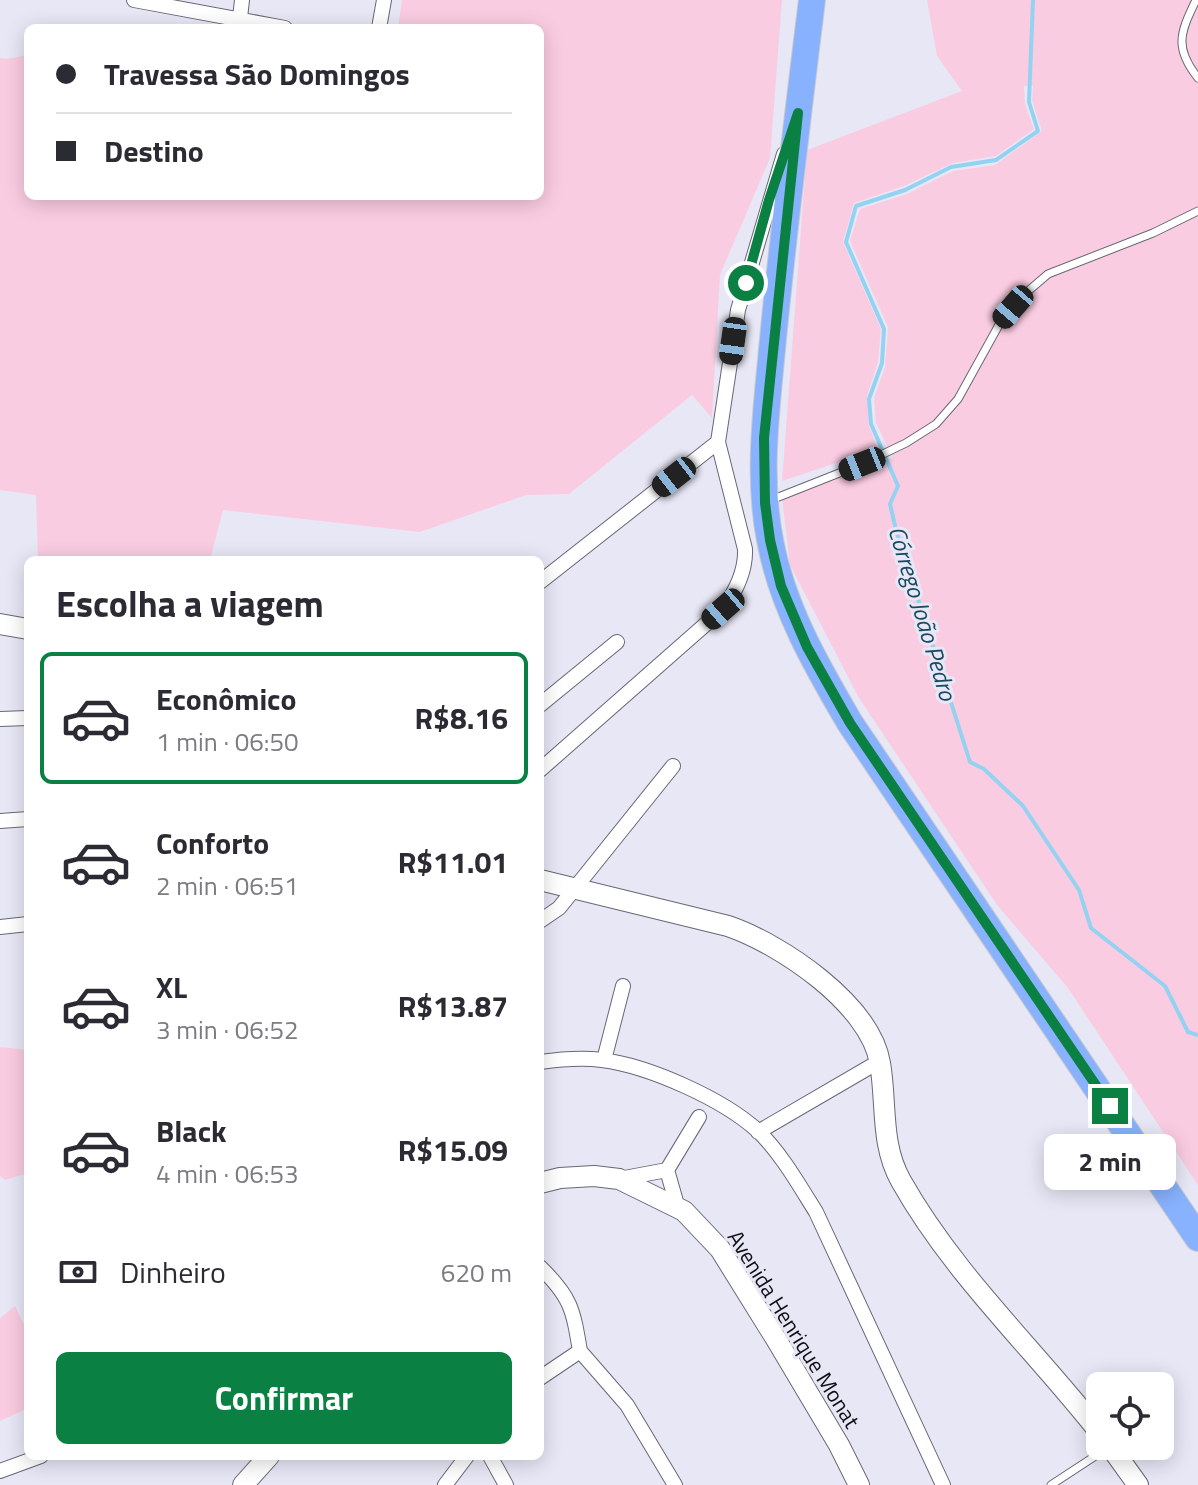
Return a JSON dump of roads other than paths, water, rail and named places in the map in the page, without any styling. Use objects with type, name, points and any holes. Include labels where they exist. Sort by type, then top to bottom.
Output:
[{"type":"highway","points":[[812,0],[764,438],[765,503],[781,586],[807,647],[843,712],[1198,1238]]},
{"type":"street","points":[[134,0],[267,24]]},
{"type":"street","points":[[240,18],[242,0]]},
{"type":"street","points":[[380,24],[384,0]]},
{"type":"street","points":[[544,766],[723,609],[735,593],[746,562],[745,549],[718,442],[738,310],[798,113]]},
{"type":"street","points":[[544,579],[718,442]]},
{"type":"street","points":[[0,624],[24,628]]},
{"type":"street","points":[[544,702],[617,642]]},
{"type":"street","points":[[0,719],[24,718]]},
{"type":"street","points":[[544,918],[559,908],[673,766]]},
{"type":"street","points":[[0,821],[24,819]]},
{"type":"street","points":[[544,881],[752,934],[777,948],[849,1005],[868,1032],[880,1061],[886,1138],[900,1180],[957,1267],[1086,1416]]},
{"type":"street","points":[[0,927],[24,924]]},
{"type":"street","points":[[604,1060],[623,986]]},
{"type":"street","points":[[544,1061],[571,1058],[604,1060],[674,1080],[717,1103],[758,1132],[796,1180],[816,1212],[943,1485]]},
{"type":"street","points":[[758,1132],[880,1061]]},
{"type":"street","points":[[677,1205],[667,1170],[699,1117]]},
{"type":"street","points":[[619,1179],[667,1170]]},
{"type":"street","name":"Avenida Henrique Monat","points":[[544,1182],[594,1176],[619,1179],[677,1205],[720,1249],[808,1392],[859,1485]]},
{"type":"street","points":[[544,1271],[562,1288],[575,1318],[580,1351],[627,1405],[675,1485]]},
{"type":"street","points":[[544,1375],[580,1351]]},
{"type":"street","points":[[0,1471],[30,1460]]},
{"type":"street","points":[[243,1485],[265,1460]]},
{"type":"street","points":[[445,1485],[464,1460]]},
{"type":"street","points":[[492,1460],[506,1485]]},
{"type":"street","points":[[1120,1460],[1138,1485]]},
{"type":"lane","points":[[1196,0],[1180,42],[1184,59],[1198,78]]},
{"type":"lane","points":[[765,503],[862,464],[906,443],[936,424],[958,399],[1000,323],[1027,292],[1048,274],[1153,233],[1198,211]]},
{"type":"lane","points":[[1051,1485],[1089,1460]]},
{"type":"waterway","name":"Córrego João Pedro","points":[[1033,0],[1029,102],[1038,131],[996,160],[951,167],[905,190],[856,206],[846,242],[884,329],[882,363],[869,399],[871,424],[898,486],[890,504],[896,530],[970,762],[984,769],[1023,806],[1079,890],[1091,928],[1165,986],[1188,1032],[1198,1035]]}]
